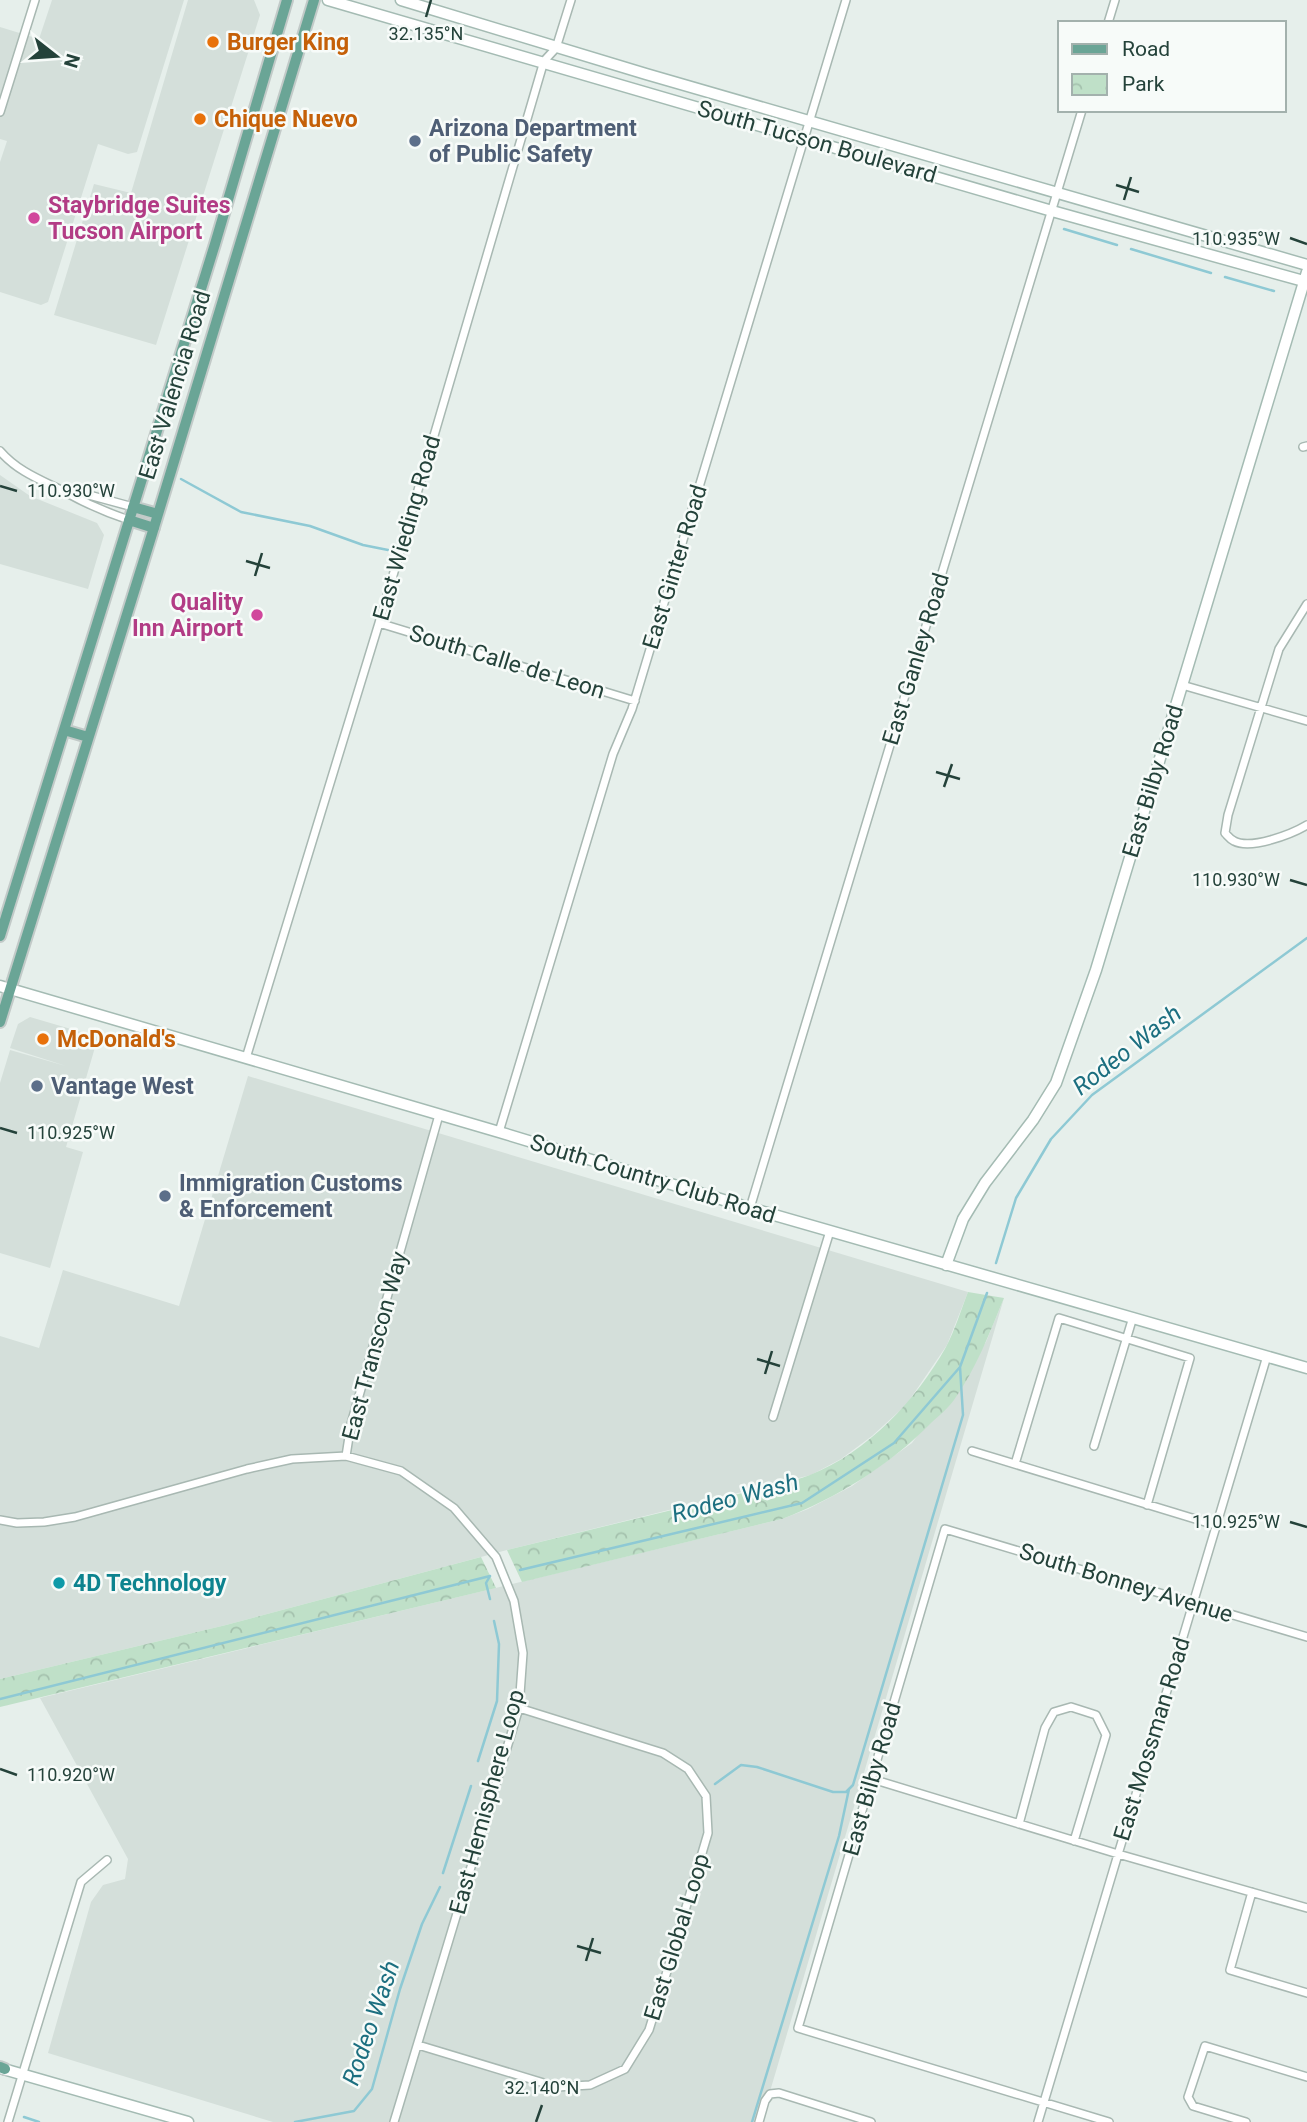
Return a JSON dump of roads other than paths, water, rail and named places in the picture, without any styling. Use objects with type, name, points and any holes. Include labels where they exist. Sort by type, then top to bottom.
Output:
[{"type":"main road","name":"East Valencia Road","points":[[0,936],[288,0]]},
{"type":"main road","name":"East Valencia Road","points":[[0,1022],[5,988],[154,528],[314,0]]},
{"type":"main road","points":[[215,244],[238,251]]},
{"type":"main road","points":[[133,507],[158,514]]},
{"type":"main road","points":[[129,520],[154,528]]},
{"type":"main road","points":[[64,730],[88,737]]},
{"type":"street","points":[[0,112],[35,0]]},
{"type":"street","name":"South Tucson Boulevard","points":[[328,0],[1052,211],[1306,278]]},
{"type":"street","name":"South Tucson Boulevard","points":[[401,0],[556,48],[1307,265]]},
{"type":"street","name":"East Wieding Road","points":[[246,1058],[379,623],[544,61],[556,48],[571,0]]},
{"type":"street","name":"East Ginter Road","points":[[499,1132],[610,763],[635,701],[846,0]]},
{"type":"street","points":[[1109,21],[1115,0]]},
{"type":"street","name":"East Ganley Road","points":[[750,1208],[1081,112]]},
{"type":"street","name":"East Bilby Road","points":[[946,1265],[963,1219],[985,1183],[1033,1120],[1056,1083],[1096,970],[1306,278]]},
{"type":"street","points":[[0,452],[8,461],[38,481],[69,494],[85,505],[129,520]]},
{"type":"street","points":[[69,494],[89,495],[133,507]]},
{"type":"street","points":[[1307,604],[1279,649],[1228,815],[1225,834],[1235,842],[1247,844],[1289,835],[1307,825]]},
{"type":"street","name":"South Calle de Leon","points":[[379,623],[635,701]]},
{"type":"street","points":[[1182,685],[1307,721]]},
{"type":"street","name":"South Country Club Road","points":[[5,988],[750,1208],[1307,1368]]},
{"type":"street","name":"East Transcon Way","points":[[346,1456],[351,1424],[439,1115]]},
{"type":"street","points":[[773,1417],[830,1231]]},
{"type":"street","points":[[1094,1446],[1133,1317]]},
{"type":"street","points":[[1015,1464],[1059,1318],[1190,1358],[1147,1504]]},
{"type":"street","name":"East Mossman Road","points":[[1038,2122],[1266,1356]]},
{"type":"street","points":[[972,1451],[1215,1525]]},
{"type":"street","name":"East Hemisphere Loop","points":[[0,1520],[17,1523],[44,1522],[75,1517],[247,1469],[292,1459],[346,1456],[401,1471],[454,1508],[496,1557],[514,1601],[523,1653],[519,1707],[394,2122]]},
{"type":"street","name":"East Bilby Road","points":[[945,1529],[797,2028],[1044,2102]]},
{"type":"street","name":"South Bonney Avenue","points":[[945,1529],[1307,1637]]},
{"type":"street","name":"East Global Loop","points":[[418,2045],[557,2087],[590,2085],[625,2069],[649,2029],[668,1968],[708,1833],[706,1796],[688,1769],[663,1753],[519,1707]]},
{"type":"street","points":[[1019,1824],[1045,1728],[1054,1712],[1071,1707],[1096,1715],[1105,1735],[1074,1841]]},
{"type":"street","points":[[872,1779],[1307,1908]]},
{"type":"street","points":[[8,2122],[81,1882],[107,1860]]},
{"type":"street","points":[[1252,1892],[1230,1970],[1307,1993]]},
{"type":"street","points":[[1246,2122],[1194,2106],[1188,2096],[1205,2046],[1307,2077]]},
{"type":"street","points":[[2,2068],[188,2122]]},
{"type":"street","points":[[759,2122],[765,2101],[770,2094],[779,2093],[872,2122]]},
{"type":"street","points":[[1044,2102],[1109,2122]]},
{"type":"waterway","points":[[1064,229],[1117,245]]},
{"type":"waterway","points":[[1131,249],[1211,273]]},
{"type":"waterway","points":[[1225,277],[1274,291]]},
{"type":"waterway","points":[[181,479],[241,512],[310,526],[363,545],[388,550]]},
{"type":"waterway","name":"Rodeo Wash","points":[[996,1263],[1016,1198],[1051,1139],[1092,1095],[1307,938]]},
{"type":"waterway","name":"Rodeo Wash","points":[[520,1570],[802,1503],[894,1443],[960,1367],[987,1293]]},
{"type":"waterway","points":[[715,1784],[741,1765],[757,1767],[833,1792],[846,1792],[853,1785],[963,1415],[960,1367]]},
{"type":"waterway","name":"Rodeo Wash","points":[[490,1576],[486,1583],[490,1599]]},
{"type":"waterway","points":[[0,1699],[490,1576]]},
{"type":"waterway","name":"Rodeo Wash","points":[[478,1761],[497,1701],[499,1644],[494,1621]]},
{"type":"waterway","name":"Rodeo Wash","points":[[443,1873],[471,1786]]},
{"type":"waterway","points":[[752,2122],[839,1836],[849,1789]]},
{"type":"waterway","name":"Rodeo Wash","points":[[295,2122],[354,2111],[372,2089],[400,1989],[422,1924],[440,1887]]},
{"type":"waterway","name":"Rodeo Wash","points":[[24,2117],[39,2122]]},
{"type":"place","name":"Burger King","points":[[213,42]]},
{"type":"place","name":"Chique Nuevo","points":[[200,119]]},
{"type":"place","name":"Arizona Department of Public Safety","points":[[415,141]]},
{"type":"place","name":"Staybridge Suites Tucson Airport","points":[[34,218]]},
{"type":"place","name":"Quality Inn Airport","points":[[257,615]]},
{"type":"place","name":"McDonald's","points":[[43,1039]]},
{"type":"place","name":"Vantage West","points":[[37,1086]]},
{"type":"place","name":"Immigration Customs & Enforcement","points":[[165,1196]]},
{"type":"place","name":"4D Technology","points":[[59,1583]]}]
